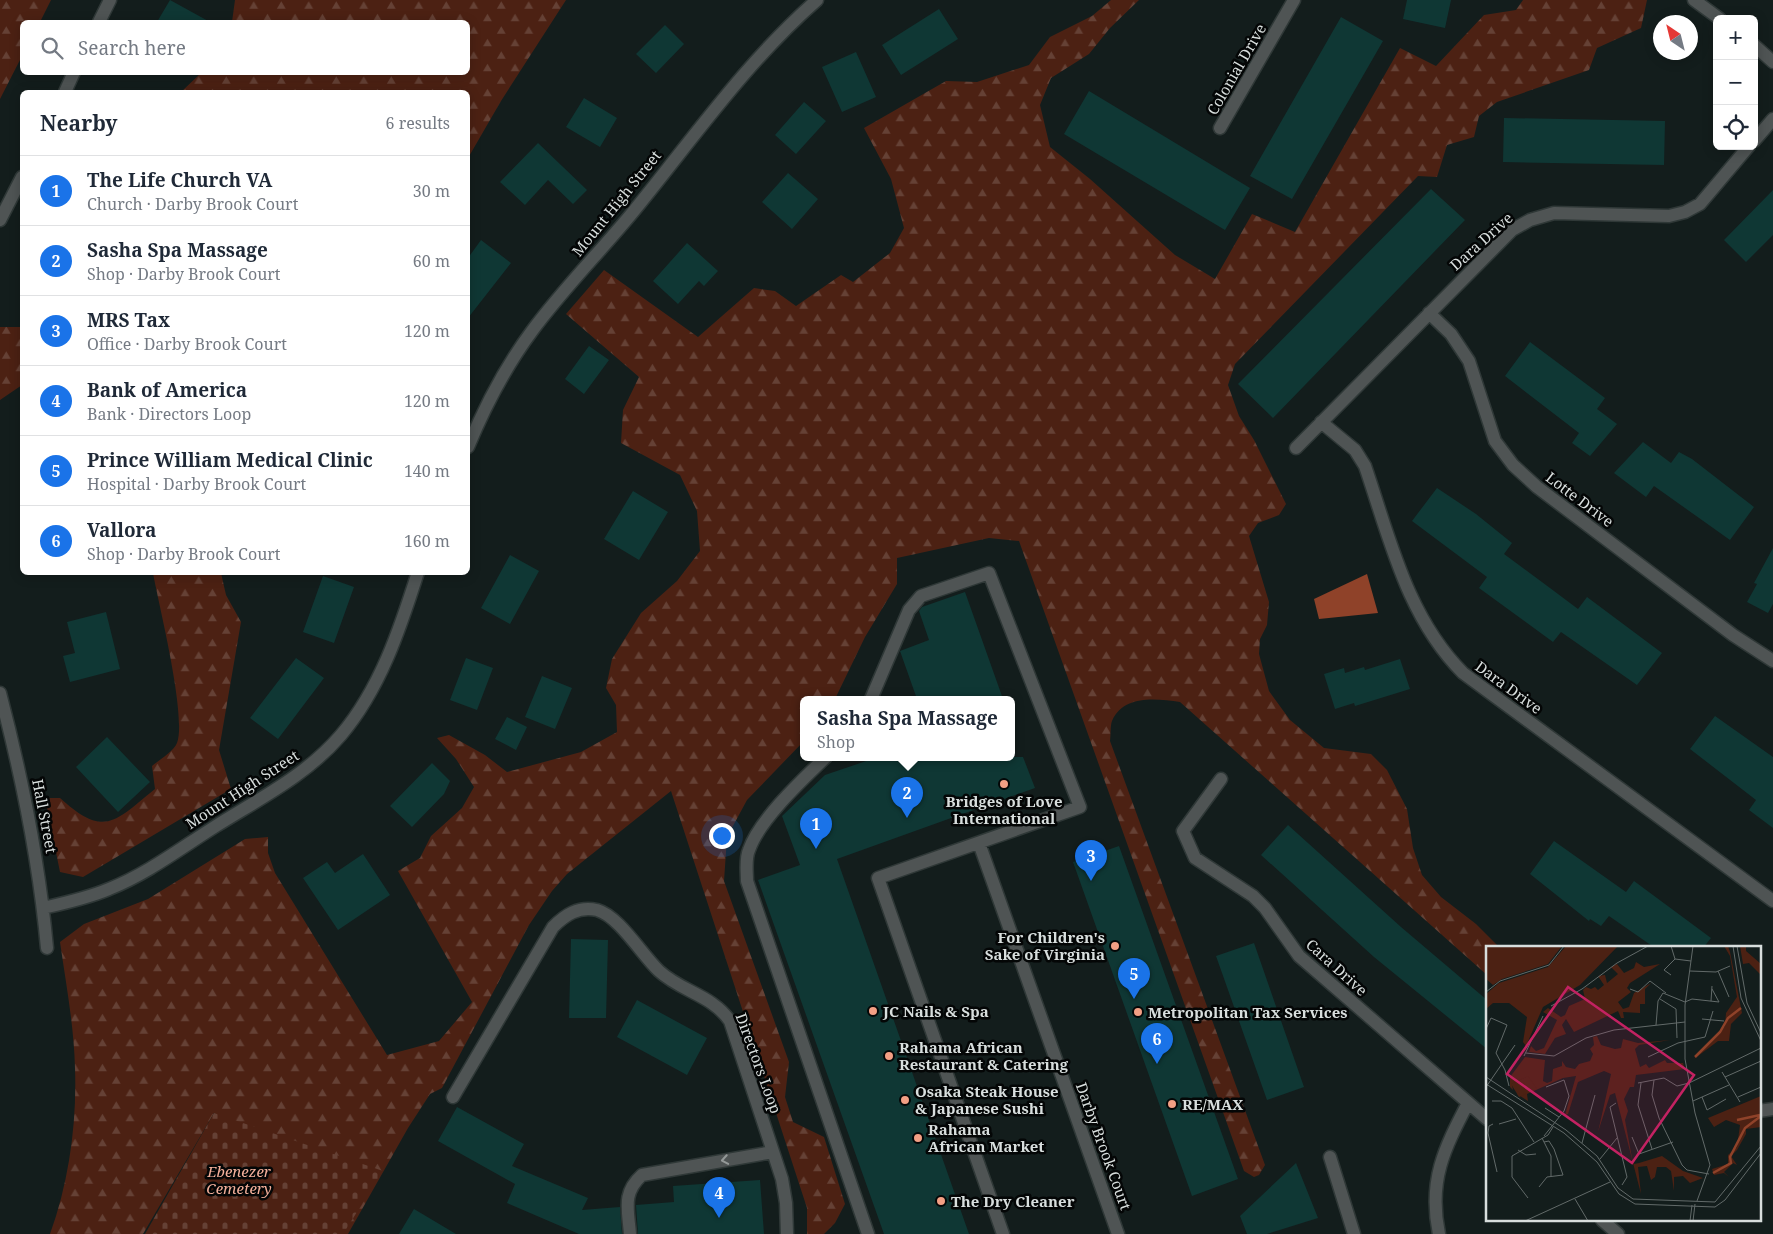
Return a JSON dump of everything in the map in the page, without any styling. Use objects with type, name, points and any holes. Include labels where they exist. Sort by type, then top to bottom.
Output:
[{"type":"street","points":[[100,20],[110,0]]},
{"type":"street","name":"Mount High Street","points":[[470,441],[484,408],[532,331],[633,211],[719,103],[799,16],[817,0]]},
{"type":"street","name":"Colonial Drive","points":[[1220,128],[1294,0]]},
{"type":"street","points":[[1694,0],[1715,15]]},
{"type":"street","points":[[1758,49],[1773,62]]},
{"type":"street","points":[[66,90],[73,75]]},
{"type":"street","points":[[1758,136],[1773,119]]},
{"type":"street","name":"Dara Drive","points":[[1296,448],[1512,230],[1530,220],[1554,213],[1669,216],[1685,212],[1700,204],[1747,150]]},
{"type":"street","points":[[0,220],[20,181]]},
{"type":"street","name":"Lotte Drive","points":[[1429,313],[1451,334],[1469,361],[1495,441],[1513,466],[1537,487],[1733,635],[1773,661]]},
{"type":"street","name":"Dara Drive","points":[[1322,422],[1355,450],[1366,466],[1406,588],[1434,640],[1446,656],[1463,673],[1773,902]]},
{"type":"street","points":[[872,696],[909,610],[921,596],[989,573],[1080,807],[878,878],[1003,1234]]},
{"type":"street","name":"Mount High Street","points":[[43,908],[109,889],[136,876],[286,782],[328,749],[352,720],[376,682],[404,615],[417,575]]},
{"type":"street","name":"Hall Street","points":[[0,693],[20,767],[39,870],[47,948]]},
{"type":"street","points":[[822,761],[805,776],[766,821],[748,850],[747,881],[868,1234]]},
{"type":"street","name":"Cara Drive","points":[[1221,779],[1184,831],[1195,858],[1253,896],[1265,908],[1299,956],[1486,1119]]},
{"type":"street","name":"Darby Brook Court","points":[[979,842],[1118,1234]]},
{"type":"street","name":"Directors Loop","points":[[453,1097],[553,927],[565,915],[581,909],[598,910],[610,917],[661,973],[679,986],[711,1000],[723,1011],[730,1022],[782,1179],[786,1203],[787,1234]]},
{"type":"street","points":[[1439,1234],[1434,1195],[1438,1169],[1444,1148],[1468,1103]]},
{"type":"street","points":[[1760,1111],[1773,1108]]},
{"type":"street","points":[[630,1234],[628,1194],[634,1182],[642,1175],[773,1152]]},
{"type":"street","points":[[1330,1157],[1354,1234]]},
{"type":"street","points":[[1604,1222],[1618,1234]]},
{"type":"green space","points":[[0,0],[51,0],[41,20],[20,20],[20,60],[0,99]]},
{"type":"green space","points":[[235,0],[566,0],[501,101],[470,155],[470,90],[183,90],[199,75],[470,75],[470,20],[232,20]]},
{"type":"green space","points":[[1111,0],[1139,0],[1110,28],[1089,54],[1051,78],[1040,105],[1050,147],[1090,179],[1175,255],[1215,279],[1252,214],[1295,232],[1400,48],[1436,66],[1484,15],[1516,10],[1523,0],[1647,0],[1641,28],[1597,48],[1589,70],[1497,102],[1479,116],[1474,137],[1447,145],[1437,177],[1418,176],[1235,364],[1228,385],[1239,416],[1254,440],[1286,504],[1279,515],[1258,523],[1249,536],[1269,602],[1267,625],[1260,639],[1259,654],[1269,691],[1290,720],[1324,748],[1371,754],[1387,770],[1407,809],[1413,848],[1422,875],[1441,897],[1476,924],[1498,946],[1486,946],[1486,974],[1180,702],[1142,700],[1124,706],[1117,712],[1112,721],[1110,741],[1265,1165],[1259,1175],[1254,1177],[1244,1171],[1019,541],[989,538],[897,558],[897,584],[865,637],[836,696],[800,696],[800,745],[747,800],[727,837],[724,881],[789,1062],[785,1097],[793,1122],[824,1137],[845,1204],[835,1223],[824,1234],[807,1234],[807,1208],[671,791],[567,874],[552,891],[529,925],[442,1088],[430,1094],[408,1128],[348,1234],[277,1234],[254,1136],[214,1113],[143,1234],[50,1234],[67,1173],[75,1110],[73,1036],[60,942],[84,924],[148,899],[245,839],[268,837],[268,853],[275,873],[387,1055],[439,1041],[472,1002],[398,871],[420,858],[431,836],[462,808],[474,787],[456,759],[437,738],[449,735],[485,755],[507,772],[581,752],[617,732],[616,705],[606,688],[612,659],[641,613],[677,581],[700,551],[697,511],[680,475],[621,443],[623,410],[639,377],[566,314],[604,270],[698,337],[754,288],[775,291],[796,306],[841,275],[853,282],[890,253],[904,228],[891,179],[864,128],[946,81],[977,82],[1029,65],[1050,37],[1092,16]]},
{"type":"green space","points":[[0,327],[20,327],[20,386],[0,400]]},
{"type":"green space","points":[[153,575],[221,575],[226,595],[241,622],[219,750],[231,789],[83,877],[60,872],[45,798],[60,798],[75,811],[99,822],[119,817],[155,789],[152,766],[170,752],[177,743],[179,729],[178,710],[166,634]]},
{"type":"green space","name":"Ebenezer Cemetery","points":[[214,1113],[383,1171],[343,1234],[145,1234]]},
{"type":"shaded area","points":[[1367,574],[1378,613],[1319,619],[1314,599]]},
{"type":"building","points":[[170,0],[206,20],[158,20]]},
{"type":"building","points":[[1407,0],[1451,0],[1445,28],[1403,19]]},
{"type":"building","points":[[939,9],[958,39],[901,75],[882,45]]},
{"type":"building","points":[[1341,17],[1383,41],[1292,199],[1250,176]]},
{"type":"building","points":[[665,25],[684,44],[656,73],[636,54]]},
{"type":"building","points":[[856,52],[876,97],[842,112],[822,67]]},
{"type":"building","points":[[1089,91],[1250,188],[1225,230],[1064,134]]},
{"type":"building","points":[[584,98],[617,118],[600,147],[566,127]]},
{"type":"building","points":[[804,102],[826,121],[796,154],[775,135]]},
{"type":"building","points":[[1504,118],[1665,121],[1664,165],[1503,162]]},
{"type":"building","points":[[538,143],[587,190],[573,204],[548,180],[525,205],[500,182]]},
{"type":"building","points":[[788,173],[818,199],[792,229],[762,202]]},
{"type":"building","points":[[1431,189],[1465,220],[1273,418],[1238,384]]},
{"type":"building","points":[[1773,190],[1773,235],[1746,262],[1724,240]]},
{"type":"building","points":[[481,240],[511,263],[470,315],[470,255]]},
{"type":"building","points":[[687,243],[718,271],[704,286],[699,281],[678,304],[653,281]]},
{"type":"building","points":[[1530,342],[1605,398],[1597,409],[1617,424],[1590,456],[1572,443],[1579,433],[1505,376]]},
{"type":"building","points":[[589,346],[609,360],[584,394],[565,379]]},
{"type":"building","points":[[1643,442],[1671,463],[1679,452],[1692,459],[1754,507],[1730,540],[1654,486],[1646,497],[1614,473]]},
{"type":"building","points":[[1437,488],[1476,514],[1512,543],[1504,554],[1578,609],[1587,597],[1662,653],[1637,685],[1561,632],[1553,642],[1479,588],[1487,577],[1412,521]]},
{"type":"building","points":[[633,491],[668,512],[639,560],[604,539]]},
{"type":"building","points":[[1773,548],[1773,604],[1768,613],[1747,602],[1757,584],[1754,583]]},
{"type":"building","points":[[510,555],[539,571],[510,624],[481,608]]},
{"type":"building","points":[[323,576],[354,587],[334,643],[303,632]]},
{"type":"building","points":[[965,592],[1002,696],[916,696],[900,651],[929,640],[919,611],[922,607]]},
{"type":"building","points":[[106,612],[120,669],[70,682],[63,656],[75,653],[67,622]]},
{"type":"building","points":[[296,658],[324,678],[278,739],[250,718]]},
{"type":"building","points":[[466,658],[493,668],[477,710],[450,700]]},
{"type":"building","points":[[1400,659],[1410,689],[1355,706],[1354,703],[1335,709],[1324,674],[1344,668],[1345,673],[1364,667],[1365,670]]},
{"type":"building","points":[[542,676],[572,688],[555,729],[525,717]]},
{"type":"building","points":[[1715,716],[1773,757],[1773,828],[1749,810],[1756,800],[1690,749]]},
{"type":"building","points":[[507,717],[527,727],[516,750],[495,739]]},
{"type":"building","points":[[107,737],[150,782],[118,812],[76,767]]},
{"type":"building","points":[[1015,757],[1023,757],[1035,788],[837,859],[969,1234],[884,1234],[758,880],[800,865],[782,816],[825,775],[866,761],[1015,761]]},
{"type":"building","points":[[432,763],[450,781],[444,794],[412,827],[390,806]]},
{"type":"building","points":[[1288,825],[1401,927],[1486,999],[1486,1048],[1374,957],[1261,855]]},
{"type":"building","points":[[1554,841],[1626,892],[1634,881],[1711,938],[1705,946],[1652,946],[1609,916],[1601,926],[1590,919],[1589,921],[1530,874]]},
{"type":"building","points":[[1119,846],[1238,1179],[1192,1196],[1073,862]]},
{"type":"building","points":[[363,854],[390,895],[338,930],[303,878],[327,862],[335,873]]},
{"type":"building","points":[[571,939],[608,940],[606,1018],[569,1018]]},
{"type":"building","points":[[1254,943],[1304,1087],[1267,1100],[1216,956]]},
{"type":"building","points":[[637,1000],[707,1038],[687,1075],[617,1037]]},
{"type":"building","points":[[457,1107],[524,1144],[512,1166],[588,1198],[582,1210],[620,1207],[622,1234],[579,1234],[507,1203],[515,1184],[438,1141]]},
{"type":"building","points":[[1296,1163],[1318,1218],[1267,1234],[1247,1234],[1240,1216]]},
{"type":"building","points":[[760,1180],[764,1234],[638,1234],[636,1205],[674,1202],[673,1186]]},
{"type":"building","points":[[414,1209],[456,1234],[399,1234]]},
{"type":"place","name":"Bridges of Love International","points":[[1004,784]]},
{"type":"place","name":"Sasha Spa Massage","points":[[907,818]]},
{"type":"place","name":"The Life Church VA","points":[[816,849]]},
{"type":"place","name":"MRS Tax","points":[[1091,881]]},
{"type":"place","name":"For Children's Sake of Virginia","points":[[1115,946]]},
{"type":"place","name":"Prince William Medical Clinic","points":[[1134,999]]},
{"type":"place","name":"JC Nails & Spa","points":[[873,1011]]},
{"type":"place","name":"Metropolitan Tax Services","points":[[1138,1012]]},
{"type":"place","name":"Rahama African Restaurant & Catering","points":[[889,1056]]},
{"type":"place","name":"Vallora","points":[[1157,1064]]},
{"type":"place","name":"Osaka Steak House & Japanese Sushi","points":[[905,1100]]},
{"type":"place","name":"RE/MAX","points":[[1172,1104]]},
{"type":"place","name":"Rahama African Market","points":[[918,1138]]},
{"type":"place","name":"The Dry Cleaner","points":[[941,1201]]},
{"type":"place","name":"Bank of America","points":[[719,1218]]}]
